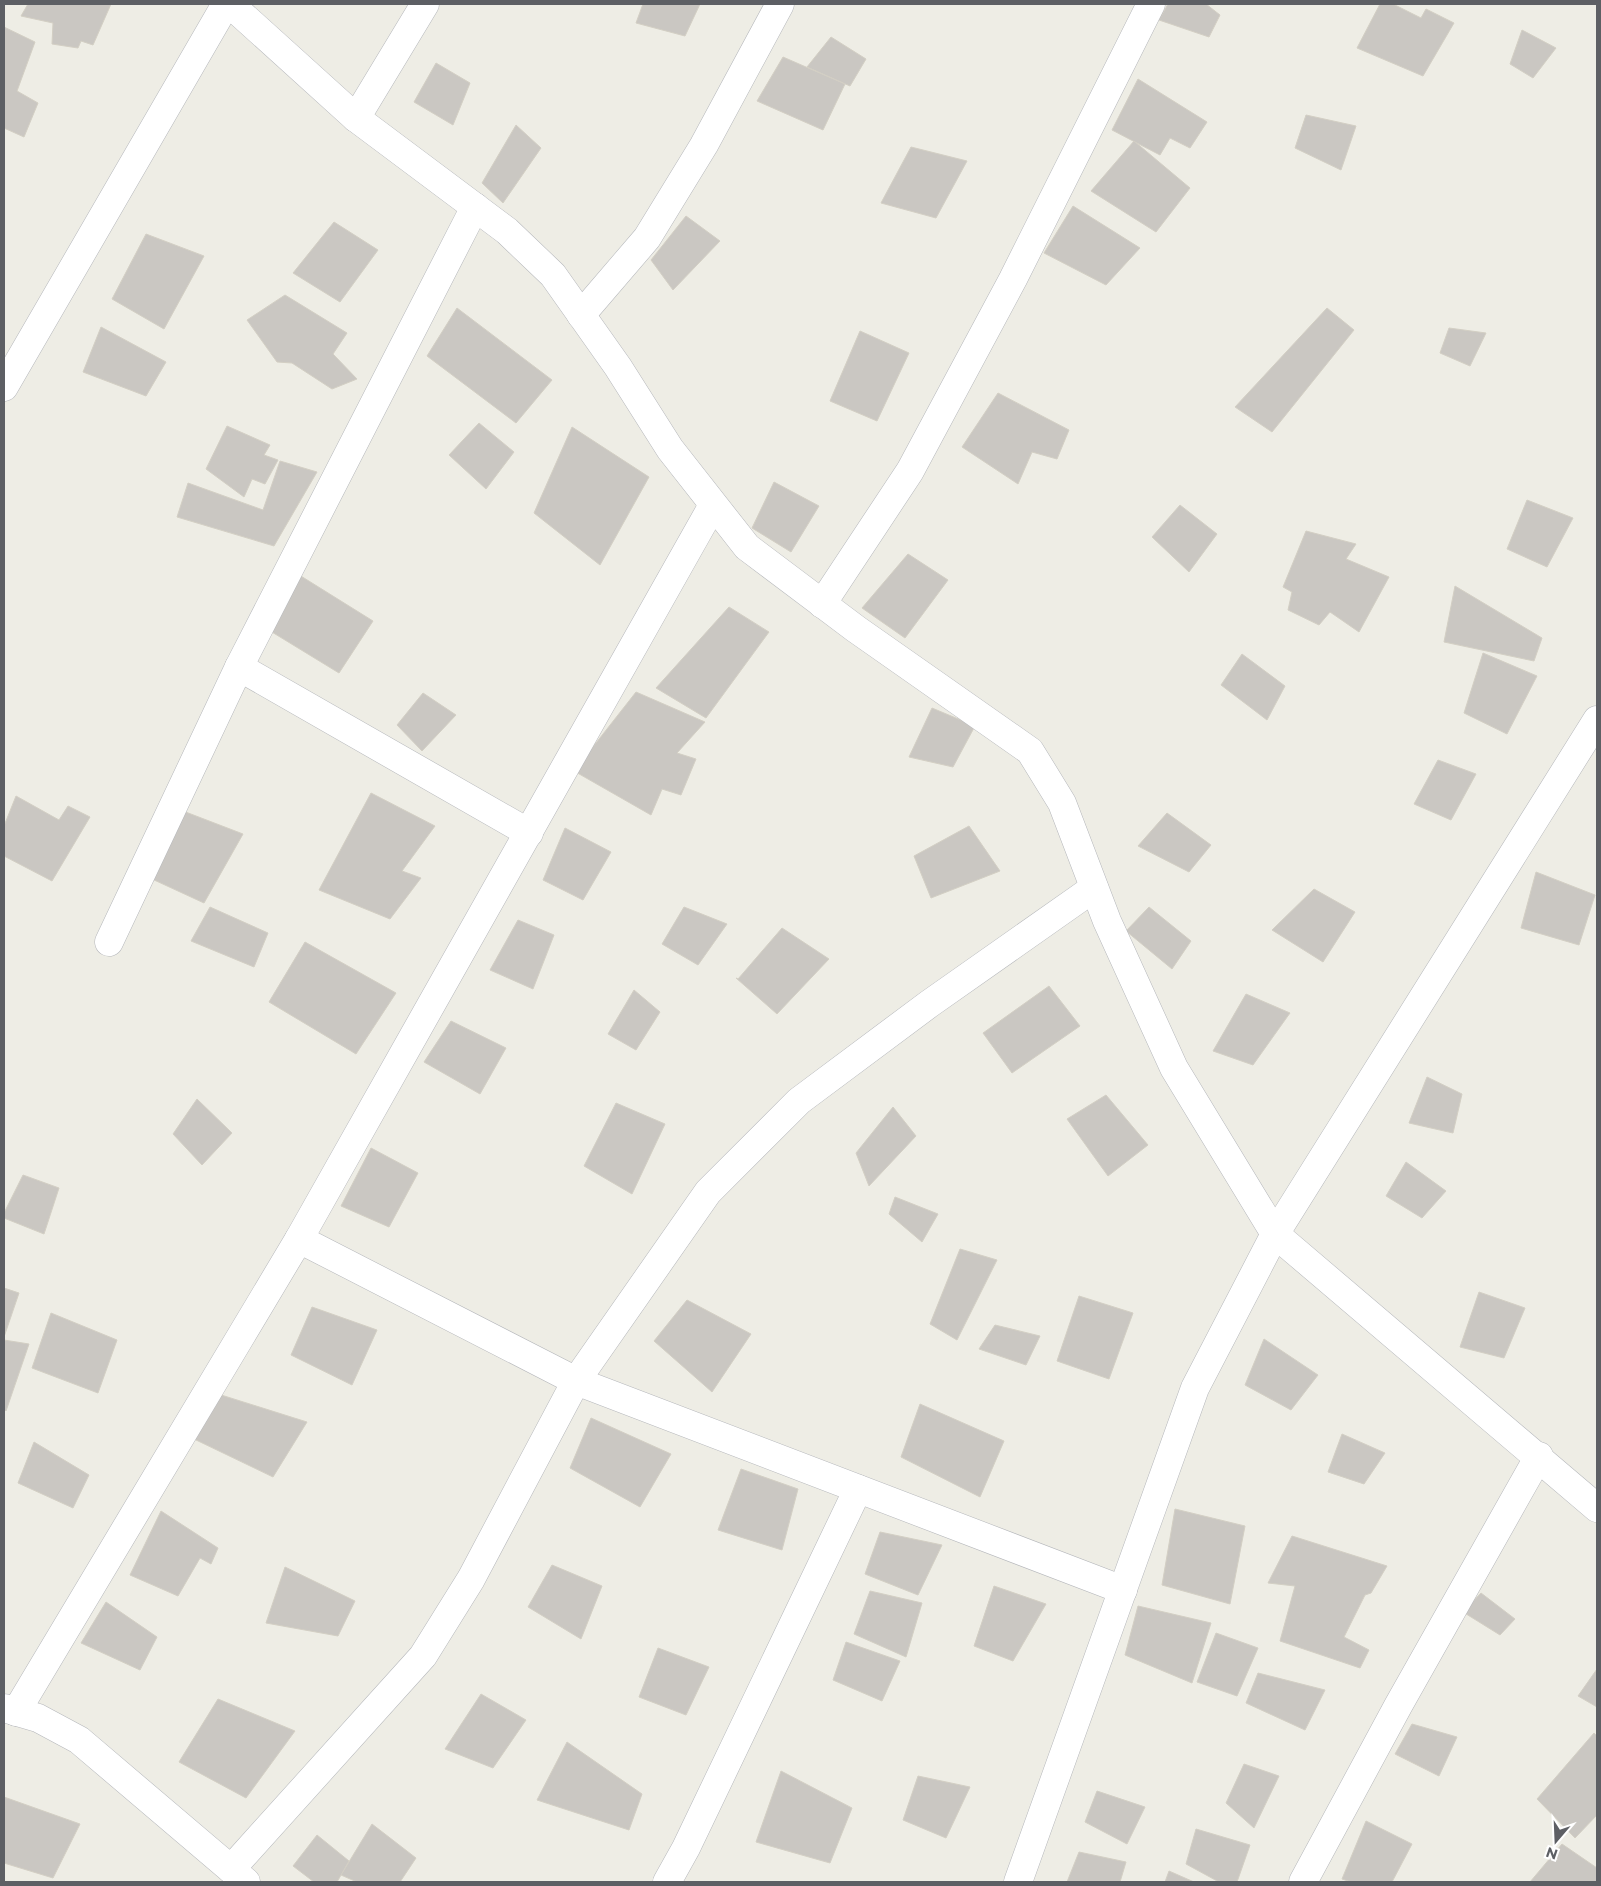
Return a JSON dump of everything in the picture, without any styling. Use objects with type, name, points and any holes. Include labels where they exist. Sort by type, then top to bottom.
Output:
[{"type":"street","points":[[4,386],[228,4],[356,118],[507,231],[553,275],[618,367],[670,450],[747,548],[822,604],[1030,751],[1062,803],[1107,921],[1174,1068],[1275,1234],[1539,1456],[1597,1508]]},
{"type":"street","points":[[356,118],[426,4]]},
{"type":"street","points":[[581,315],[648,238],[704,145],[780,4]]},
{"type":"street","points":[[822,604],[910,470],[1013,279],[1151,4]]},
{"type":"street","points":[[108,942],[240,667],[475,207]]},
{"type":"street","points":[[713,505],[299,1239],[10,1710],[38,1718],[78,1740],[238,1876],[424,1656],[471,1579],[576,1381],[708,1192],[799,1101],[929,1004],[1094,888]]},
{"type":"street","points":[[240,667],[529,833]]},
{"type":"street","points":[[1018,1882],[1195,1388],[1275,1234],[1597,720]]},
{"type":"street","points":[[299,1239],[576,1381],[1122,1590]]},
{"type":"street","points":[[1303,1882],[1398,1706],[1539,1456]]},
{"type":"street","points":[[667,1882],[686,1848],[858,1489]]},
{"type":"building","points":[[28,4],[111,4],[93,45],[81,41],[78,48],[52,44],[53,23],[21,16]]},
{"type":"building","points":[[643,4],[700,4],[685,36],[636,23]]},
{"type":"building","points":[[1168,4],[1206,4],[1220,15],[1209,37],[1159,20]]},
{"type":"building","points":[[1380,4],[1393,4],[1421,18],[1426,9],[1454,23],[1423,76],[1357,48]]},
{"type":"building","points":[[4,27],[35,42],[17,91],[38,103],[24,137],[4,128]]},
{"type":"building","points":[[1522,30],[1556,48],[1533,78],[1510,64]]},
{"type":"building","points":[[831,37],[866,59],[850,86],[807,67]]},
{"type":"building","points":[[783,57],[845,84],[823,130],[757,101]]},
{"type":"building","points":[[436,63],[470,83],[453,125],[414,102]]},
{"type":"building","points":[[1138,79],[1207,122],[1190,148],[1170,138],[1160,155],[1112,130]]},
{"type":"building","points":[[1306,115],[1356,126],[1341,170],[1295,148]]},
{"type":"building","points":[[516,125],[541,148],[503,203],[482,183]]},
{"type":"building","points":[[1134,141],[1190,188],[1156,232],[1091,191]]},
{"type":"building","points":[[911,147],[967,161],[936,218],[881,203]]},
{"type":"building","points":[[1073,206],[1140,248],[1106,285],[1044,253]]},
{"type":"building","points":[[686,216],[720,241],[673,290],[651,260]]},
{"type":"building","points":[[334,222],[378,250],[340,302],[293,273]]},
{"type":"building","points":[[146,234],[204,256],[164,329],[112,299]]},
{"type":"building","points":[[285,295],[347,333],[333,354],[357,379],[332,389],[292,363],[277,362],[247,320]]},
{"type":"building","points":[[457,308],[552,380],[516,423],[427,356]]},
{"type":"building","points":[[1327,308],[1354,330],[1272,432],[1235,407]]},
{"type":"building","points":[[101,327],[166,362],[146,396],[83,372]]},
{"type":"building","points":[[1449,328],[1486,333],[1470,366],[1440,353]]},
{"type":"building","points":[[860,331],[909,353],[877,421],[830,401]]},
{"type":"building","points":[[998,393],[1069,430],[1057,459],[1032,452],[1018,484],[962,447]]},
{"type":"building","points":[[479,423],[514,452],[486,489],[449,455]]},
{"type":"building","points":[[227,426],[270,445],[264,455],[278,460],[265,484],[252,479],[244,497],[206,469]]},
{"type":"building","points":[[572,427],[649,477],[600,565],[534,513]]},
{"type":"building","points":[[280,461],[317,472],[274,546],[177,517],[188,483],[263,510]]},
{"type":"building","points":[[774,482],[819,506],[791,552],[752,528]]},
{"type":"building","points":[[1527,500],[1573,518],[1547,567],[1507,549]]},
{"type":"building","points":[[1180,505],[1217,534],[1189,572],[1152,537]]},
{"type":"building","points":[[1306,531],[1356,544],[1346,559],[1389,577],[1359,632],[1330,612],[1319,625],[1288,610],[1292,592],[1283,587]]},
{"type":"building","points":[[908,554],[948,580],[905,638],[862,608]]},
{"type":"building","points":[[296,573],[373,621],[339,673],[267,629]]},
{"type":"building","points":[[1455,586],[1542,638],[1534,661],[1444,642]]},
{"type":"building","points":[[729,607],[769,632],[706,718],[656,688]]},
{"type":"building","points":[[1483,653],[1537,676],[1507,734],[1464,713]]},
{"type":"building","points":[[1242,654],[1285,686],[1267,720],[1221,685]]},
{"type":"building","points":[[636,692],[705,722],[677,753],[696,759],[681,795],[662,789],[651,815],[574,771]]},
{"type":"building","points":[[423,693],[456,715],[422,751],[397,725]]},
{"type":"building","points":[[932,708],[975,726],[953,767],[909,757]]},
{"type":"building","points":[[1438,760],[1476,774],[1451,820],[1414,804]]},
{"type":"building","points":[[371,793],[435,826],[402,871],[421,878],[390,919],[319,890]]},
{"type":"building","points":[[16,796],[59,820],[68,806],[90,817],[52,881],[4,856],[4,826]]},
{"type":"building","points":[[183,811],[243,834],[204,903],[152,879]]},
{"type":"building","points":[[1167,813],[1211,845],[1189,872],[1138,846]]},
{"type":"building","points":[[969,826],[1000,871],[931,898],[914,856]]},
{"type":"building","points":[[565,828],[611,852],[583,900],[543,880]]},
{"type":"building","points":[[1536,872],[1595,895],[1579,945],[1521,928]]},
{"type":"building","points":[[1314,889],[1355,912],[1323,962],[1272,930]]},
{"type":"building","points":[[210,907],[268,933],[254,967],[191,941]]},
{"type":"building","points":[[684,907],[727,924],[698,965],[662,944]]},
{"type":"building","points":[[1149,907],[1191,941],[1172,969],[1126,931]]},
{"type":"building","points":[[518,920],[554,935],[533,989],[490,970]]},
{"type":"building","points":[[782,928],[829,959],[777,1014],[736,978],[738,979]]},
{"type":"building","points":[[305,942],[396,993],[356,1054],[269,1002]]},
{"type":"building","points":[[1049,986],[1080,1026],[1012,1073],[983,1033]]},
{"type":"building","points":[[634,990],[660,1012],[636,1050],[608,1034]]},
{"type":"building","points":[[1246,994],[1290,1013],[1253,1065],[1213,1051]]},
{"type":"building","points":[[451,1021],[506,1048],[480,1094],[424,1062]]},
{"type":"building","points":[[1427,1077],[1462,1094],[1453,1133],[1409,1123]]},
{"type":"building","points":[[1106,1095],[1148,1145],[1108,1176],[1067,1119]]},
{"type":"building","points":[[197,1099],[232,1133],[202,1165],[173,1134]]},
{"type":"building","points":[[616,1103],[665,1124],[632,1194],[584,1166]]},
{"type":"building","points":[[893,1107],[916,1136],[869,1186],[856,1153]]},
{"type":"building","points":[[371,1148],[418,1173],[389,1227],[341,1206]]},
{"type":"building","points":[[1406,1162],[1446,1191],[1422,1218],[1386,1196]]},
{"type":"building","points":[[23,1175],[59,1188],[44,1234],[4,1218],[4,1213]]},
{"type":"building","points":[[895,1197],[938,1214],[922,1242],[889,1214]]},
{"type":"building","points":[[960,1249],[997,1260],[957,1340],[930,1324]]},
{"type":"building","points":[[4,1288],[19,1293],[4,1337]]},
{"type":"building","points":[[1479,1292],[1525,1308],[1504,1358],[1460,1347]]},
{"type":"building","points":[[1079,1296],[1133,1313],[1109,1379],[1057,1361]]},
{"type":"building","points":[[687,1300],[751,1334],[712,1392],[654,1341]]},
{"type":"building","points":[[312,1307],[377,1330],[352,1385],[291,1355]]},
{"type":"building","points":[[51,1313],[117,1340],[98,1393],[32,1368]]},
{"type":"building","points":[[995,1325],[1040,1336],[1026,1365],[979,1349]]},
{"type":"building","points":[[1264,1339],[1318,1375],[1291,1410],[1245,1385]]},
{"type":"building","points":[[4,1340],[29,1344],[6,1411],[4,1409]]},
{"type":"building","points":[[218,1394],[307,1422],[273,1477],[194,1439]]},
{"type":"building","points":[[920,1404],[1004,1441],[980,1497],[901,1457]]},
{"type":"building","points":[[591,1418],[671,1454],[640,1507],[570,1468]]},
{"type":"building","points":[[1342,1434],[1385,1453],[1364,1484],[1328,1472]]},
{"type":"building","points":[[34,1442],[89,1475],[73,1508],[18,1483]]},
{"type":"building","points":[[741,1469],[798,1489],[782,1550],[718,1530]]},
{"type":"building","points":[[1175,1509],[1245,1526],[1230,1604],[1162,1585]]},
{"type":"building","points":[[161,1511],[218,1548],[211,1564],[200,1558],[178,1596],[130,1575]]},
{"type":"building","points":[[880,1532],[942,1545],[918,1595],[865,1574]]},
{"type":"building","points":[[1292,1536],[1387,1566],[1371,1593],[1365,1595],[1344,1637],[1369,1650],[1360,1668],[1280,1641],[1295,1586],[1268,1583]]},
{"type":"building","points":[[552,1565],[602,1586],[581,1639],[528,1607]]},
{"type":"building","points":[[285,1567],[355,1601],[338,1636],[266,1623]]},
{"type":"building","points":[[994,1586],[1046,1604],[1013,1661],[974,1646]]},
{"type":"building","points":[[870,1591],[922,1603],[906,1657],[854,1634]]},
{"type":"building","points":[[1481,1593],[1515,1619],[1500,1635],[1463,1612]]},
{"type":"building","points":[[106,1602],[157,1637],[140,1670],[81,1643]]},
{"type":"building","points":[[1138,1606],[1211,1623],[1192,1683],[1125,1655]]},
{"type":"building","points":[[1216,1633],[1258,1648],[1237,1696],[1197,1682]]},
{"type":"building","points":[[846,1642],[900,1661],[882,1701],[833,1680]]},
{"type":"building","points":[[658,1648],[709,1667],[686,1715],[639,1697]]},
{"type":"building","points":[[1597,1669],[1597,1707],[1578,1696]]},
{"type":"building","points":[[1258,1673],[1325,1690],[1305,1730],[1246,1703]]},
{"type":"building","points":[[481,1694],[526,1720],[493,1768],[445,1749]]},
{"type":"building","points":[[218,1699],[295,1731],[246,1798],[179,1762]]},
{"type":"building","points":[[1412,1724],[1457,1737],[1439,1776],[1395,1754]]},
{"type":"building","points":[[1594,1733],[1597,1736],[1597,1815],[1575,1838],[1537,1799]]},
{"type":"building","points":[[567,1742],[642,1794],[629,1830],[537,1800]]},
{"type":"building","points":[[1244,1764],[1279,1776],[1254,1828],[1226,1803]]},
{"type":"building","points":[[781,1771],[852,1808],[830,1863],[756,1842]]},
{"type":"building","points":[[918,1776],[970,1787],[946,1838],[903,1820]]},
{"type":"building","points":[[1097,1791],[1145,1807],[1127,1844],[1085,1822]]},
{"type":"building","points":[[4,1797],[80,1824],[53,1878],[4,1863]]},
{"type":"building","points":[[1366,1821],[1412,1844],[1392,1882],[1351,1882],[1342,1879]]},
{"type":"building","points":[[372,1824],[416,1858],[400,1882],[357,1882],[341,1875]]},
{"type":"building","points":[[1196,1829],[1250,1845],[1237,1882],[1219,1882],[1186,1864]]},
{"type":"building","points":[[317,1835],[349,1861],[337,1882],[314,1882],[293,1866]]},
{"type":"building","points":[[1562,1844],[1597,1868],[1597,1882],[1530,1882]]},
{"type":"building","points":[[1079,1852],[1126,1862],[1120,1882],[1067,1882]]},
{"type":"building","points":[[1169,1871],[1194,1882],[1165,1882]]}]
